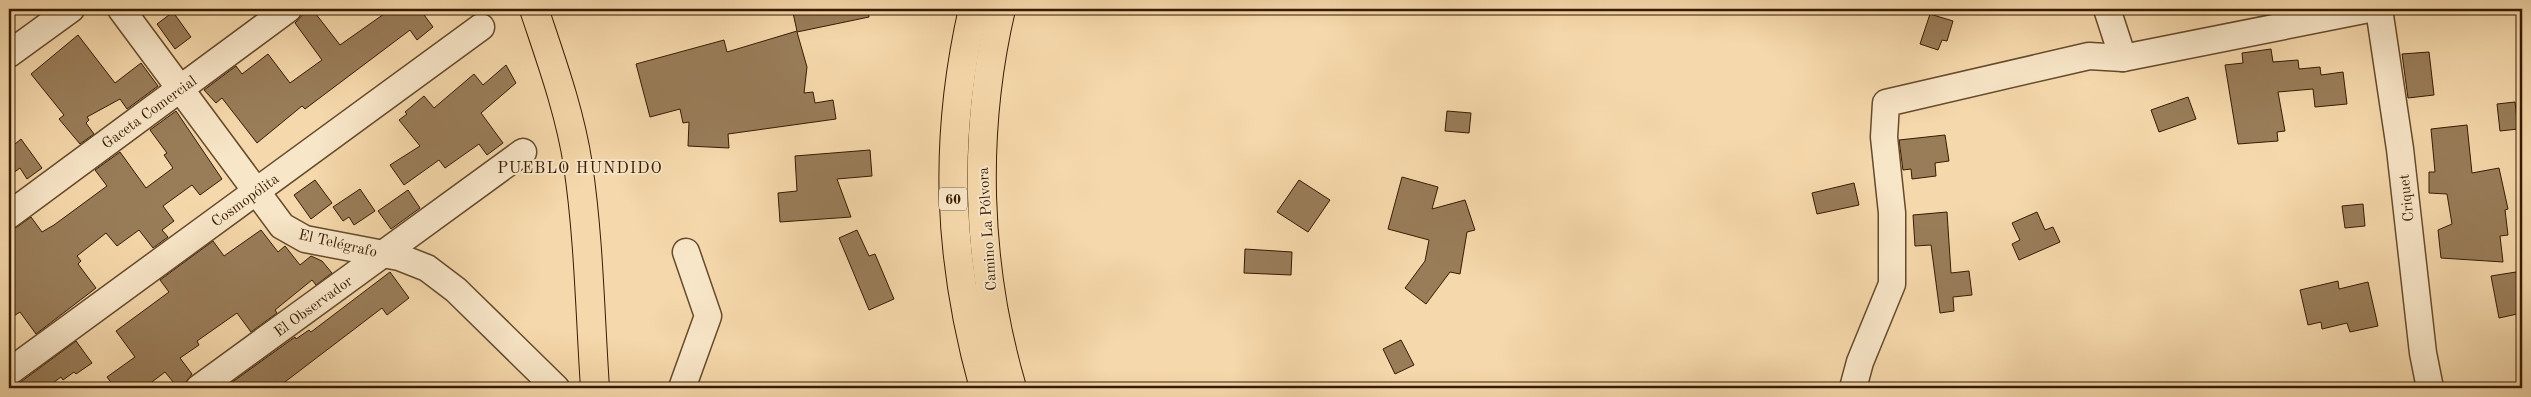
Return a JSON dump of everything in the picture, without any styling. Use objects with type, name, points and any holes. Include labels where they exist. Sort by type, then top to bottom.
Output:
[{"type":"main road","points":[[534,9],[565,106],[578,165],[586,239],[595,388]]},
{"type":"main road","name":"Camino La Pólvora","points":[[973,9],[956,111],[952,184],[960,284],[984,388]]},
{"type":"main road","name":"Camino La Pólvora","points":[[1001,9],[991,60],[983,130],[982,200],[985,249],[997,331],[1012,388]]},
{"type":"street","points":[[9,54],[71,9]]},
{"type":"street","name":"El Telégrafo","points":[[121,9],[282,226],[294,234],[316,242],[386,254],[414,261],[442,278],[556,388]]},
{"type":"street","name":"Gaceta Comercial","points":[[9,215],[288,9]]},
{"type":"street","points":[[2107,9],[2123,58]]},
{"type":"street","points":[[1853,388],[1860,362],[1892,284],[1892,213],[1884,137],[1886,103],[2090,56],[2123,58],[2369,9]]},
{"type":"street","name":"Criquet","points":[[2379,9],[2400,149],[2423,354],[2430,388]]},
{"type":"street","name":"Cosmopólita","points":[[9,372],[481,27]]},
{"type":"street","name":"El Observador","points":[[199,388],[386,254],[523,152]]},
{"type":"street","points":[[682,388],[708,316],[686,252]]},
{"type":"building","points":[[308,9],[312,9],[340,45],[391,9],[413,9],[418,15],[422,12],[433,27],[417,40],[410,30],[305,109],[302,106],[257,143],[222,98],[216,103],[204,90],[236,66],[242,74],[268,54],[290,83],[322,60],[295,23]]},
{"type":"building","points":[[813,9],[868,9],[869,17],[797,32],[807,67],[804,93],[813,92],[815,103],[833,100],[836,119],[728,134],[729,148],[688,146],[689,122],[683,123],[680,109],[650,117],[636,64],[724,40],[727,52],[797,31],[793,13]]},
{"type":"building","points":[[173,12],[191,37],[175,49],[157,24]]},
{"type":"building","points":[[1930,14],[1953,21],[1947,41],[1942,40],[1938,50],[1920,44]]},
{"type":"building","points":[[78,35],[115,83],[141,63],[158,86],[127,109],[120,99],[87,117],[89,120],[86,123],[94,134],[80,144],[59,119],[64,115],[31,74]]},
{"type":"building","points":[[2271,49],[2273,62],[2298,60],[2299,69],[2320,67],[2321,75],[2343,72],[2347,104],[2315,107],[2313,89],[2278,92],[2285,131],[2277,132],[2278,141],[2238,144],[2225,65],[2243,63],[2242,53]]},
{"type":"building","points":[[2429,52],[2434,95],[2408,98],[2402,54]]},
{"type":"building","points":[[506,65],[516,83],[481,113],[503,143],[487,155],[479,144],[445,168],[439,160],[404,185],[390,165],[420,146],[399,120],[407,114],[405,112],[424,96],[434,108],[474,74],[483,85]]},
{"type":"building","points":[[2188,97],[2196,119],[2159,132],[2151,110]]},
{"type":"building","points":[[2515,102],[2518,129],[2500,131],[2497,104]]},
{"type":"building","points":[[176,111],[222,179],[200,195],[192,185],[163,206],[174,221],[162,230],[168,237],[153,248],[139,230],[117,246],[106,233],[77,256],[81,261],[78,264],[96,288],[36,334],[20,312],[9,319],[9,230],[31,217],[42,232],[54,225],[107,186],[95,170],[120,152],[146,188],[173,168],[164,155],[167,153],[150,130]]},
{"type":"building","points":[[1447,111],[1471,113],[1469,133],[1445,131]]},
{"type":"building","points":[[2467,125],[2472,173],[2499,168],[2508,209],[2505,210],[2508,235],[2500,236],[2503,262],[2441,258],[2438,230],[2452,224],[2447,194],[2429,193],[2429,172],[2435,172],[2431,129]]},
{"type":"building","points":[[1945,135],[1949,161],[1935,163],[1936,176],[1912,179],[1911,169],[1903,170],[1899,140]]},
{"type":"building","points":[[21,139],[42,168],[27,179],[20,168],[9,176],[9,149]]},
{"type":"building","points":[[870,150],[872,176],[837,179],[851,217],[780,222],[778,193],[797,191],[795,156]]},
{"type":"building","points":[[1402,177],[1438,187],[1432,209],[1465,200],[1475,230],[1467,232],[1460,274],[1450,272],[1426,304],[1405,288],[1425,261],[1429,240],[1388,229]]},
{"type":"building","points":[[315,180],[332,203],[311,219],[294,195]]},
{"type":"building","points":[[1299,180],[1330,200],[1308,232],[1277,212]]},
{"type":"building","points":[[1854,183],[1859,205],[1817,214],[1812,193]]},
{"type":"building","points":[[360,189],[375,211],[354,225],[349,217],[343,221],[333,207]]},
{"type":"building","points":[[408,190],[420,208],[391,229],[378,211]]},
{"type":"building","points":[[2363,204],[2365,226],[2345,228],[2342,206]]},
{"type":"building","points":[[1947,212],[1951,273],[1969,271],[1972,295],[1953,297],[1954,311],[1940,313],[1931,245],[1915,246],[1913,215]]},
{"type":"building","points":[[2037,212],[2045,230],[2053,227],[2060,242],[2019,260],[2012,244],[2020,240],[2012,223]]},
{"type":"building","points":[[261,230],[278,252],[285,246],[300,265],[311,256],[322,261],[332,273],[316,285],[312,280],[275,310],[277,313],[251,332],[237,313],[197,341],[199,345],[180,358],[192,374],[184,388],[178,388],[165,372],[144,388],[115,388],[107,377],[135,357],[116,331],[169,292],[160,280],[213,241],[224,256]]},
{"type":"building","points":[[857,230],[869,256],[875,254],[894,299],[869,310],[839,238]]},
{"type":"building","points":[[1245,249],[1292,252],[1291,275],[1244,273]]},
{"type":"building","points":[[390,272],[409,298],[387,315],[382,308],[277,388],[224,388],[295,337],[296,339],[309,330],[311,332]]},
{"type":"building","points":[[2516,272],[2522,313],[2499,318],[2491,276]]},
{"type":"building","points":[[2338,281],[2339,289],[2368,282],[2378,326],[2350,332],[2347,323],[2322,329],[2321,322],[2308,325],[2300,290]]},
{"type":"building","points":[[1401,340],[1414,365],[1395,374],[1383,349]]},
{"type":"building","points":[[76,341],[92,363],[63,380],[61,377],[46,388],[9,388],[18,384]]},
{"type":"district","name":"PUEBLO HUNDIDO","points":[[580,167]]}]
